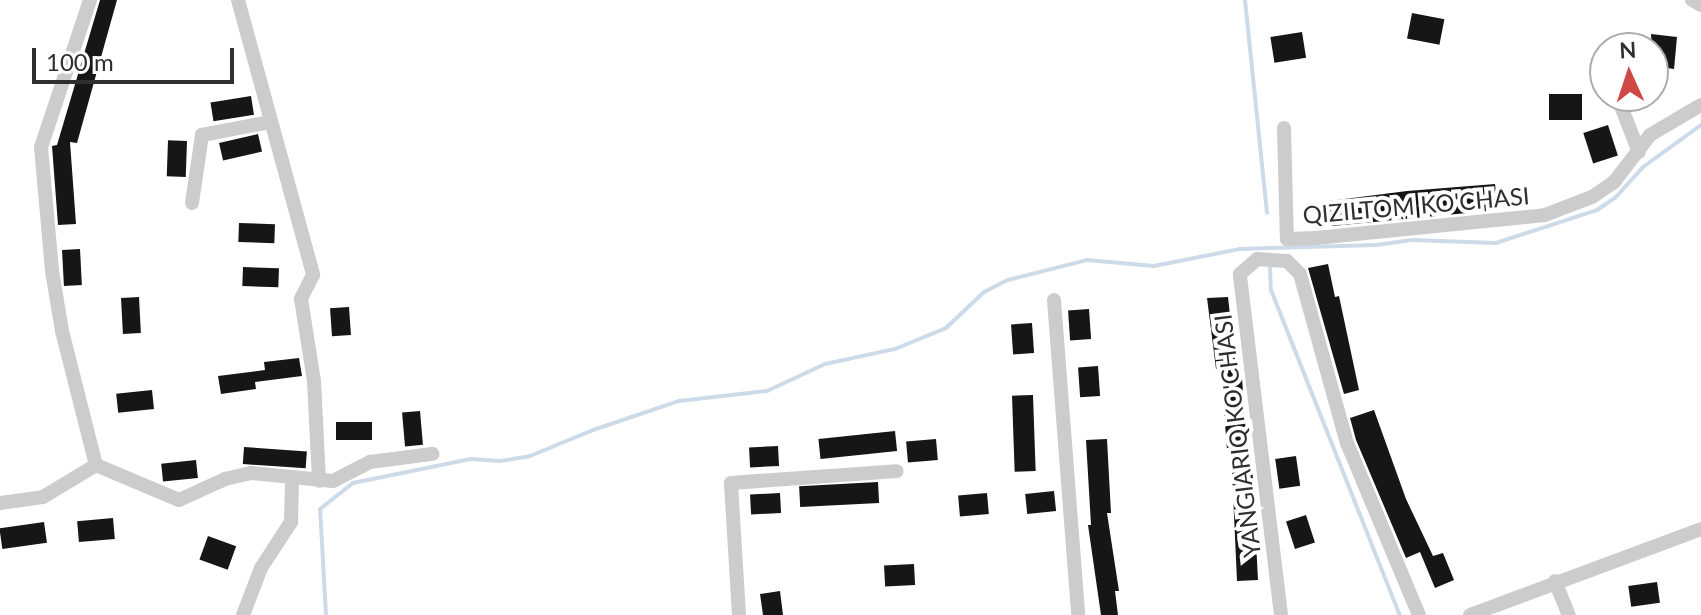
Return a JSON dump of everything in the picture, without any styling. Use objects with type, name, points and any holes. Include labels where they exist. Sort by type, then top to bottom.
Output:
[{"type":"street","points":[[90,0],[41,147],[57,301],[96,465]]},
{"type":"street","points":[[238,0],[313,275],[301,299],[314,381],[319,481]]},
{"type":"street","points":[[1692,0],[1701,5]]},
{"type":"street","name":"QIZILTOM KO'CHASI","points":[[1284,128],[1287,239],[1421,230],[1545,215],[1592,197],[1614,182],[1650,135],[1701,105]]},
{"type":"street","points":[[1623,112],[1639,152]]},
{"type":"street","points":[[192,203],[202,135],[270,122]]},
{"type":"street","name":"YANGIARIQ KO'CHASI","points":[[1281,615],[1240,274],[1257,259],[1287,261],[1300,274],[1347,443],[1419,615]]},
{"type":"street","points":[[1054,300],[1078,615]]},
{"type":"street","points":[[96,465],[179,500],[225,479],[251,473],[292,480],[333,481],[370,462],[432,454]]},
{"type":"street","points":[[0,503],[43,497],[96,465]]},
{"type":"street","points":[[739,615],[731,483],[897,471]]},
{"type":"street","points":[[243,615],[261,568],[291,522],[292,480]]},
{"type":"street","points":[[1470,615],[1701,529]]},
{"type":"street","points":[[1555,581],[1569,615]]},
{"type":"building","points":[[100,0],[117,0],[77,143],[70,142],[76,224],[58,225],[52,146],[57,145]]},
{"type":"building","points":[[1412,13],[1444,19],[1439,45],[1407,39]]},
{"type":"building","points":[[1302,32],[1306,58],[1274,63],[1270,37]]},
{"type":"building","points":[[1669,36],[1677,37],[1674,69],[1669,68]]},
{"type":"building","points":[[1549,94],[1582,94],[1582,120],[1549,120]]},
{"type":"building","points":[[251,96],[254,115],[213,121],[211,102]]},
{"type":"building","points":[[1608,125],[1618,155],[1593,163],[1583,133]]},
{"type":"building","points":[[258,134],[262,152],[223,161],[219,143]]},
{"type":"building","points":[[168,140],[187,141],[186,177],[167,176]]},
{"type":"building","points":[[1495,184],[1498,210],[1332,226],[1329,201]]},
{"type":"building","points":[[239,223],[275,224],[274,243],[238,242]]},
{"type":"building","points":[[80,249],[82,285],[64,286],[62,250]]},
{"type":"building","points":[[1328,264],[1335,297],[1339,296],[1359,390],[1344,394],[1308,268]]},
{"type":"building","points":[[243,267],[279,268],[278,287],[242,286]]},
{"type":"building","points":[[139,297],[141,333],[123,334],[121,298]]},
{"type":"building","points":[[1228,297],[1237,378],[1242,378],[1248,462],[1252,462],[1258,580],[1237,581],[1231,449],[1227,450],[1221,369],[1216,369],[1207,298]]},
{"type":"building","points":[[349,307],[351,335],[332,336],[330,308]]},
{"type":"building","points":[[1089,309],[1091,339],[1070,340],[1068,310]]},
{"type":"building","points":[[1032,323],[1034,353],[1013,354],[1011,324]]},
{"type":"building","points":[[299,358],[302,376],[255,382],[256,389],[221,394],[218,376],[265,370],[264,362]]},
{"type":"building","points":[[1098,366],[1100,396],[1080,397],[1078,367]]},
{"type":"building","points":[[152,390],[154,409],[118,413],[116,394]]},
{"type":"building","points":[[1033,395],[1036,471],[1015,472],[1012,396]]},
{"type":"building","points":[[1374,410],[1406,499],[1433,556],[1443,553],[1454,580],[1435,588],[1420,552],[1406,558],[1356,440],[1350,418]]},
{"type":"building","points":[[420,411],[423,445],[405,446],[402,413]]},
{"type":"building","points":[[336,422],[372,422],[372,440],[336,440]]},
{"type":"building","points":[[895,431],[897,451],[821,459],[818,439]]},
{"type":"building","points":[[936,439],[938,460],[908,463],[906,442]]},
{"type":"building","points":[[1107,439],[1111,513],[1107,513],[1119,591],[1115,591],[1118,615],[1101,615],[1088,525],[1091,525],[1086,440]]},
{"type":"building","points":[[778,446],[779,466],[750,467],[749,448]]},
{"type":"building","points":[[244,447],[307,451],[306,468],[243,464]]},
{"type":"building","points":[[1296,456],[1300,486],[1279,489],[1275,459]]},
{"type":"building","points":[[196,460],[198,478],[163,482],[161,464]]},
{"type":"building","points":[[878,482],[879,503],[800,507],[799,486]]},
{"type":"building","points":[[1054,491],[1056,511],[1027,514],[1025,494]]},
{"type":"building","points":[[780,493],[781,513],[751,515],[750,495]]},
{"type":"building","points":[[987,493],[989,514],[960,516],[958,496]]},
{"type":"building","points":[[1306,515],[1315,543],[1295,549],[1286,521]]},
{"type":"building","points":[[113,518],[115,539],[79,542],[77,521]]},
{"type":"building","points":[[44,522],[47,543],[2,549],[0,528]]},
{"type":"building","points":[[208,536],[236,546],[228,570],[199,559]]},
{"type":"building","points":[[914,564],[915,585],[885,587],[884,566]]},
{"type":"building","points":[[1657,582],[1660,603],[1631,607],[1628,586]]},
{"type":"building","points":[[780,591],[783,615],[763,615],[760,594]]},
{"type":"waterway","points":[[1245,0],[1267,213]]},
{"type":"waterway","points":[[326,615],[320,509],[353,483],[471,459],[500,461],[530,456],[593,430],[679,401],[767,391],[825,364],[895,349],[946,328],[984,292],[1008,280],[1087,260],[1154,266],[1240,249],[1376,245],[1412,240],[1496,243],[1597,210],[1615,198],[1643,167],[1701,125]]},
{"type":"waterway","points":[[1270,267],[1271,290],[1400,615]]}]
